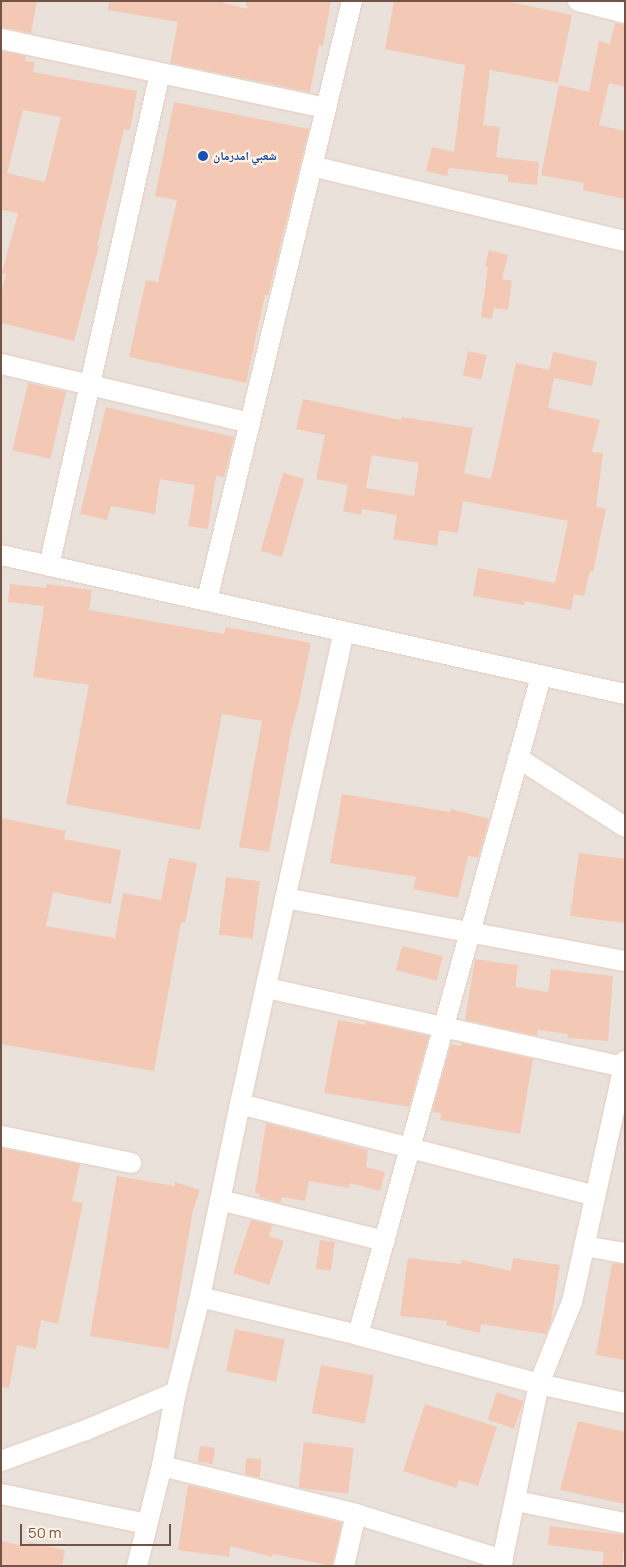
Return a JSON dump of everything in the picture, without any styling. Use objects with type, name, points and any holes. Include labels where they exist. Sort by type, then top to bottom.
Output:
[{"type":"street","points":[[207,600],[352,1]]},
{"type":"street","points":[[578,1],[625,14]]},
{"type":"street","points":[[1,39],[326,108]]},
{"type":"street","points":[[49,566],[160,73]]},
{"type":"street","points":[[312,166],[625,241]]},
{"type":"street","points":[[1,364],[250,423]]},
{"type":"street","points":[[1,554],[541,677],[622,691]]},
{"type":"street","points":[[142,1564],[147,1524],[162,1466],[176,1392],[200,1297],[240,1104],[344,632]]},
{"type":"street","points":[[358,1335],[541,677]]},
{"type":"street","points":[[518,758],[625,827]]},
{"type":"street","points":[[285,898],[625,961]]},
{"type":"street","points":[[162,1466],[356,1514],[502,1563],[540,1384],[572,1302],[595,1196],[619,1114],[624,1064],[267,988]]},
{"type":"street","points":[[240,1104],[595,1196]]},
{"type":"street","points":[[1,1136],[131,1163]]},
{"type":"street","points":[[220,1200],[384,1241]]},
{"type":"street","points":[[584,1246],[625,1253]]},
{"type":"street","points":[[200,1297],[358,1335],[540,1384],[625,1403]]},
{"type":"street","points":[[1,1461],[86,1430],[176,1392]]},
{"type":"street","points":[[1,1494],[147,1524]]},
{"type":"street","points":[[516,1502],[625,1523]]},
{"type":"street","points":[[344,1566],[356,1514]]},
{"type":"shaded area","points":[[1,1],[625,1],[625,1566],[1,1566]]},
{"type":"building","points":[[1,1],[37,1],[31,33],[1,27]]},
{"type":"building","points":[[109,1],[216,1],[248,9],[245,1],[331,1],[323,46],[319,45],[310,92],[170,63],[178,22],[108,10]]},
{"type":"building","points":[[394,1],[506,1],[572,15],[558,83],[490,70],[483,125],[500,127],[496,157],[539,162],[537,185],[508,182],[508,175],[449,168],[447,176],[426,171],[432,147],[454,152],[465,65],[385,49]]},
{"type":"building","points":[[615,23],[625,25],[625,87],[609,83],[599,125],[625,131],[625,199],[583,190],[584,183],[541,175],[559,85],[589,92],[599,41],[610,44]]},
{"type":"building","points":[[1,51],[26,56],[25,61],[35,62],[33,72],[137,91],[130,130],[124,129],[97,246],[99,246],[74,341],[1,323],[1,294],[6,274],[2,273],[18,213],[1,210]],"holes":[[[23,110],[61,117],[45,182],[7,173]]]},
{"type":"building","points":[[174,102],[309,129],[268,295],[265,295],[246,383],[129,357],[146,280],[158,282],[177,200],[155,196]]},
{"type":"building","points":[[489,250],[508,255],[502,279],[512,281],[508,310],[494,308],[492,319],[481,317],[488,267],[485,266]]},
{"type":"building","points":[[468,351],[487,355],[481,379],[463,375]]},
{"type":"building","points":[[553,352],[597,362],[592,386],[554,378],[548,408],[600,420],[592,452],[603,453],[596,507],[606,509],[593,572],[590,571],[584,596],[574,594],[571,610],[525,601],[524,605],[473,596],[478,568],[555,583],[568,521],[463,501],[458,533],[439,530],[437,546],[393,539],[397,515],[362,509],[361,515],[343,511],[348,485],[316,479],[325,435],[296,429],[303,399],[401,420],[402,417],[473,428],[464,473],[491,479],[516,363],[549,370]],"holes":[[[372,455],[419,463],[414,496],[366,488]]]},
{"type":"building","points":[[28,383],[66,392],[50,459],[12,450]]},
{"type":"building","points":[[106,407],[234,437],[224,477],[216,476],[208,529],[188,526],[195,485],[160,479],[155,514],[111,506],[107,520],[80,514]]},
{"type":"building","points":[[283,473],[304,479],[282,557],[261,551]]},
{"type":"building","points":[[10,584],[46,588],[47,584],[92,590],[89,610],[224,634],[226,627],[311,643],[292,727],[269,852],[239,847],[262,721],[222,714],[200,830],[66,804],[89,685],[33,677],[44,606],[8,602]]},
{"type":"building","points":[[342,794],[450,812],[451,809],[489,819],[478,858],[468,856],[458,898],[413,889],[416,877],[330,863]]},
{"type":"building","points":[[1,818],[66,831],[64,839],[121,850],[111,904],[53,892],[46,926],[115,938],[123,893],[161,900],[169,858],[197,863],[185,923],[181,922],[154,1071],[1,1044]]},
{"type":"building","points":[[579,853],[625,859],[625,923],[570,916]]},
{"type":"building","points":[[226,877],[260,881],[253,939],[219,935]]},
{"type":"building","points":[[402,946],[443,956],[437,980],[396,970]]},
{"type":"building","points":[[475,959],[518,965],[515,987],[548,992],[551,969],[613,976],[608,1041],[567,1038],[568,1034],[538,1030],[537,1036],[465,1020]]},
{"type":"building","points":[[338,1020],[366,1025],[366,1022],[429,1036],[409,1107],[324,1093]]},
{"type":"building","points":[[462,1043],[533,1059],[520,1134],[440,1120],[441,1113],[432,1112],[451,1044],[461,1046]]},
{"type":"building","points":[[266,1123],[368,1150],[366,1167],[385,1172],[380,1191],[350,1183],[349,1188],[309,1181],[305,1201],[282,1197],[280,1203],[259,1197],[260,1194],[255,1193]]},
{"type":"building","points":[[1,1148],[80,1164],[72,1201],[83,1203],[58,1324],[41,1320],[36,1349],[17,1345],[9,1388],[1,1387]]},
{"type":"building","points":[[117,1176],[174,1186],[175,1182],[200,1190],[193,1210],[169,1349],[90,1336]]},
{"type":"building","points":[[251,1220],[273,1225],[269,1236],[284,1241],[269,1285],[233,1273]]},
{"type":"building","points":[[320,1240],[335,1242],[331,1271],[316,1269]]},
{"type":"building","points":[[408,1258],[461,1264],[462,1260],[511,1271],[513,1258],[560,1265],[551,1321],[546,1334],[481,1324],[480,1333],[446,1325],[447,1321],[400,1316]]},
{"type":"building","points":[[612,1263],[625,1265],[625,1360],[596,1355]]},
{"type":"building","points":[[235,1329],[285,1340],[276,1382],[226,1371]]},
{"type":"building","points":[[321,1365],[374,1375],[365,1423],[312,1413]]},
{"type":"building","points":[[497,1392],[523,1401],[514,1429],[488,1419]]},
{"type":"building","points":[[425,1404],[497,1427],[478,1486],[459,1480],[456,1488],[403,1471]]},
{"type":"building","points":[[578,1421],[625,1432],[625,1504],[560,1490]]},
{"type":"building","points":[[304,1442],[354,1448],[348,1494],[298,1488]]},
{"type":"building","points":[[200,1446],[215,1448],[213,1464],[198,1462]]},
{"type":"building","points":[[246,1458],[261,1459],[260,1478],[245,1474]]},
{"type":"building","points":[[188,1485],[342,1523],[332,1566],[273,1554],[272,1557],[230,1546],[229,1557],[178,1550]]},
{"type":"building","points":[[550,1526],[625,1535],[622,1566],[602,1566],[604,1552],[548,1545]]},
{"type":"building","points":[[1,1541],[28,1547],[29,1542],[65,1550],[62,1566],[1,1566]]},
{"type":"place","name":"شعبي امدرمان","points":[[203,156]]}]
